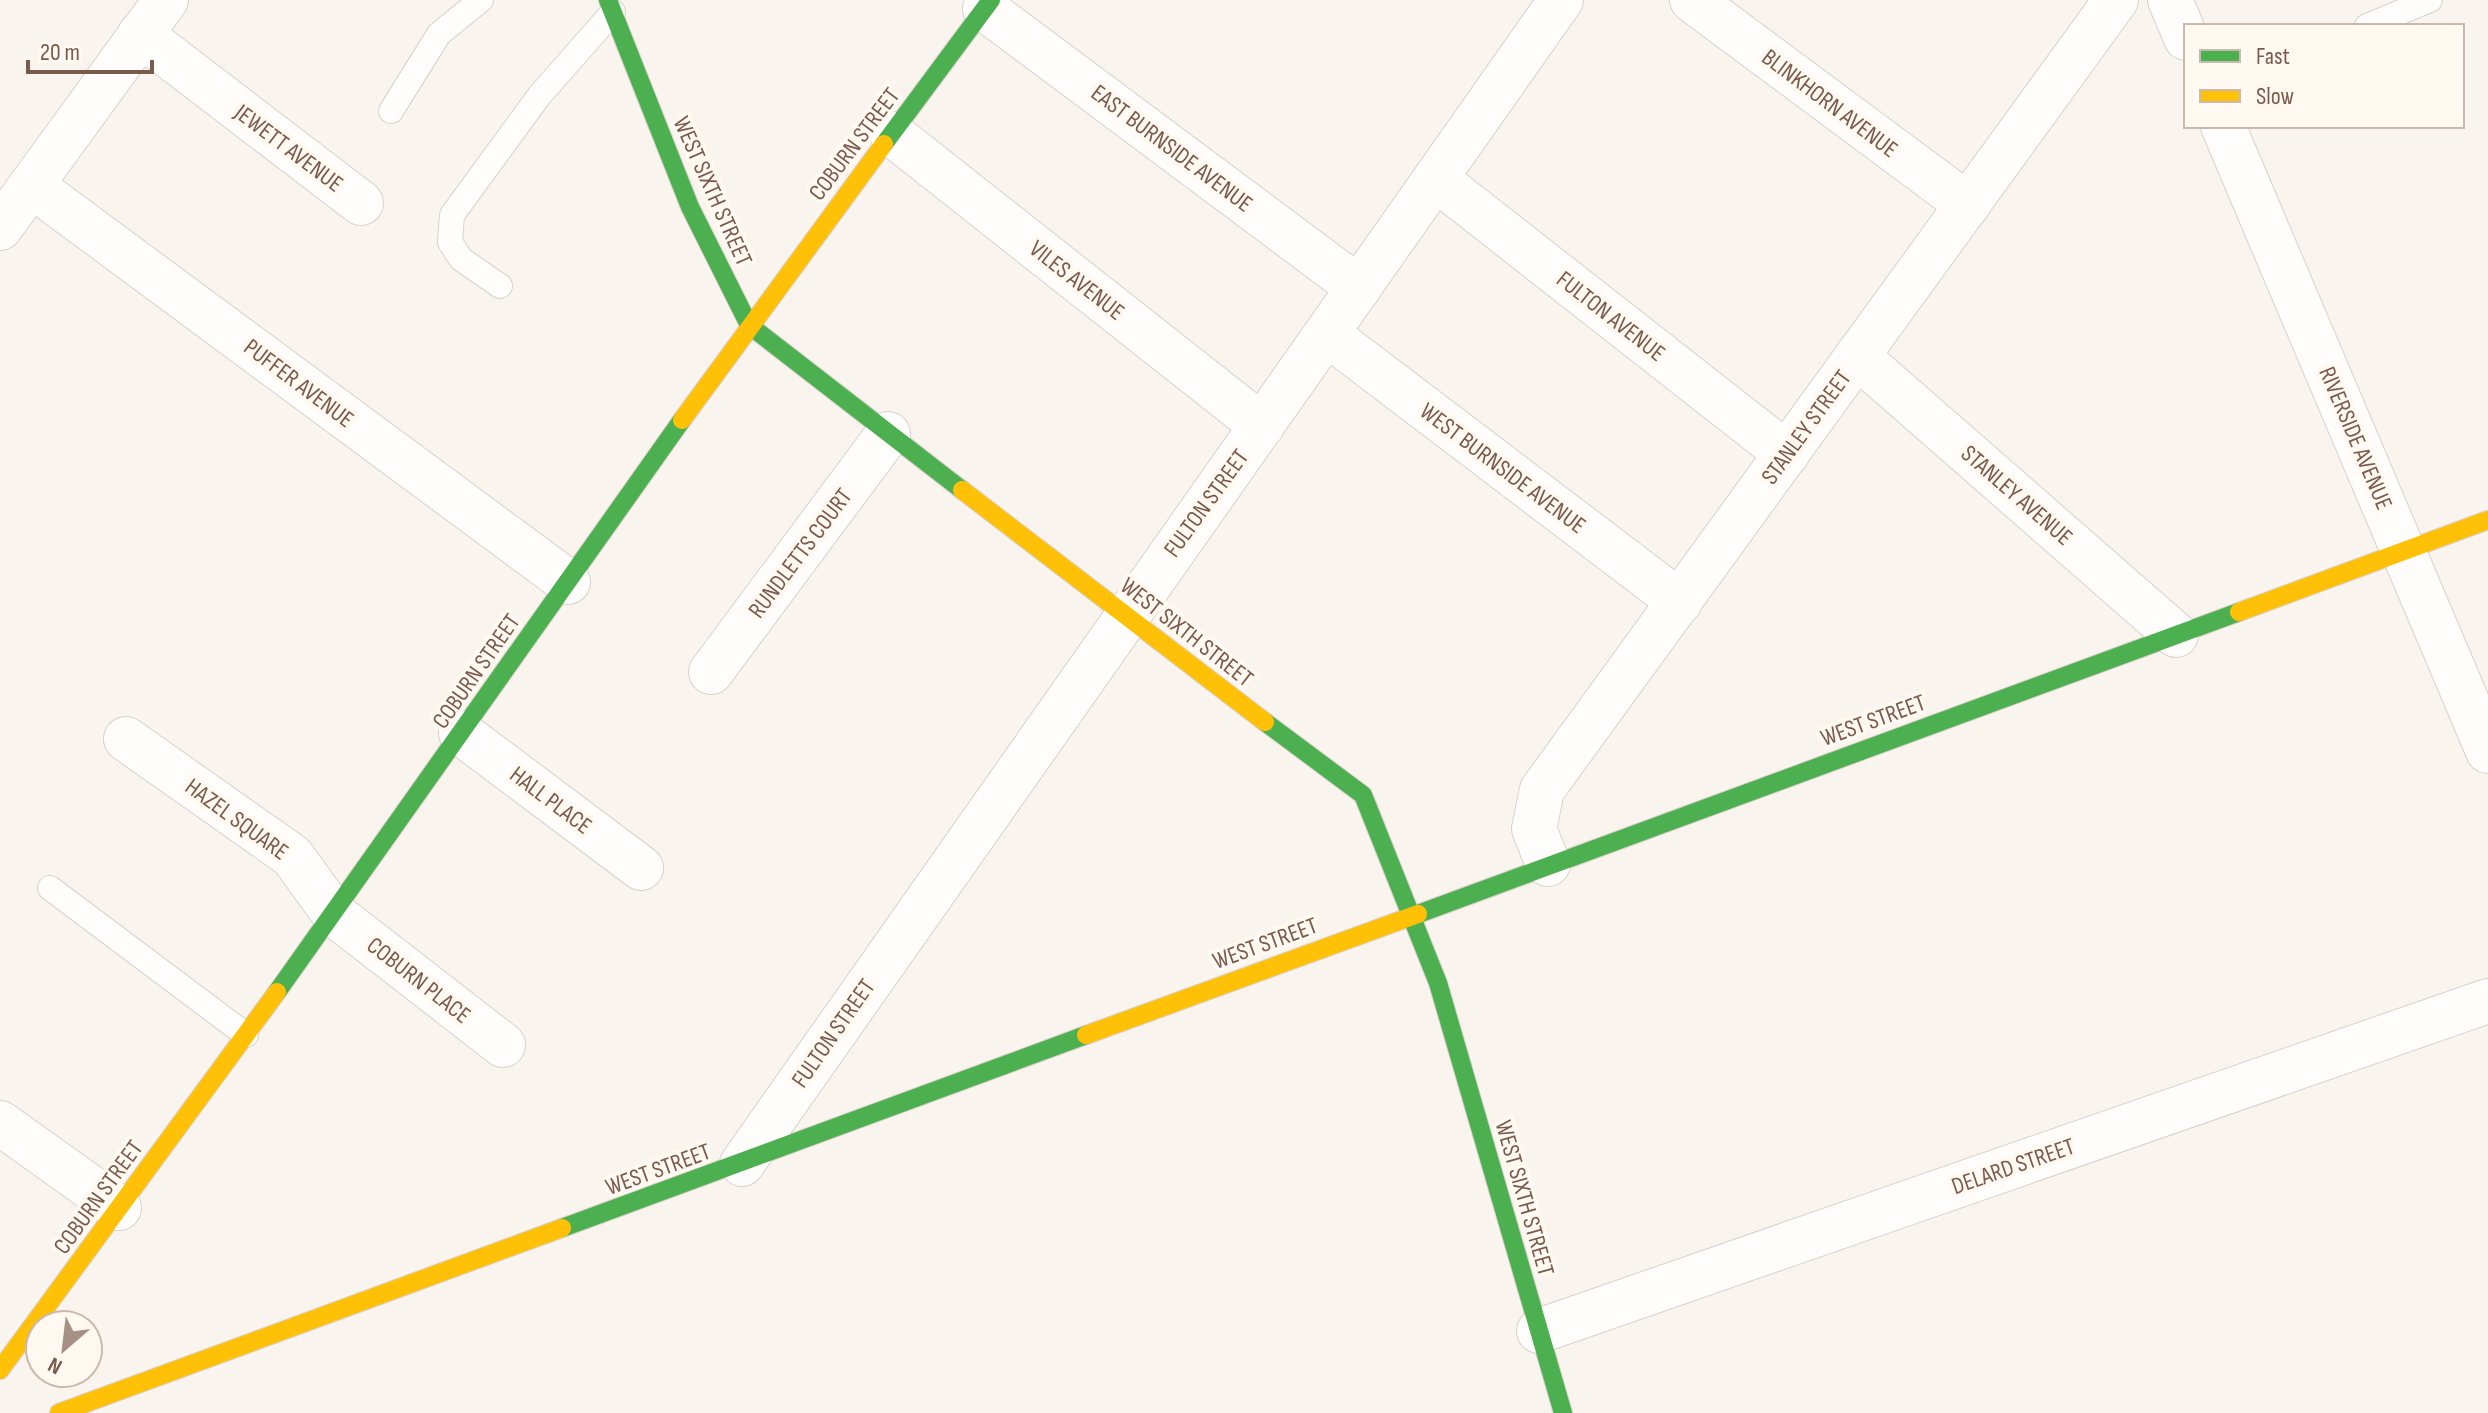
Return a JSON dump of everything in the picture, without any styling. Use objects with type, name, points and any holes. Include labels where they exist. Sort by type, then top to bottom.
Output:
[{"type":"street","points":[[0,228],[166,0]]},
{"type":"street","name":"FULTON STREET","points":[[742,1164],[1125,615],[1262,426],[1561,0]]},
{"type":"street","name":"BLINKHORN AVENUE","points":[[1692,0],[1968,205]]},
{"type":"street","name":"STANLEY STREET","points":[[1548,864],[1534,829],[1542,790],[2116,0]]},
{"type":"street","points":[[2170,0],[2184,33]]},
{"type":"street","name":"COBURN STREET","points":[[0,1370],[334,914],[749,325],[988,5]]},
{"type":"street","name":"EAST BURNSIDE AVENUE","points":[[988,5],[1359,288]]},
{"type":"street","name":"WEST SIXTH STREET","points":[[610,6],[667,150],[731,294],[749,325],[1363,795],[1438,983],[1563,1413]]},
{"type":"street","name":"JEWETT AVENUE","points":[[140,34],[361,203]]},
{"type":"street","name":"RIVERSIDE AVENUE","points":[[2224,128],[2488,751]]},
{"type":"street","name":"VILES AVENUE","points":[[892,134],[1262,426]]},
{"type":"street","name":"FULTON AVENUE","points":[[1436,179],[1787,454]]},
{"type":"street","name":"PUFFER AVENUE","points":[[31,185],[568,582]]},
{"type":"street","name":"WEST BURNSIDE AVENUE","points":[[1327,334],[1680,602]]},
{"type":"street","name":"STANLEY AVENUE","points":[[1857,356],[2176,635]]},
{"type":"street","name":"RUNDLETTS COURT","points":[[711,672],[888,434]]},
{"type":"street","name":"WEST STREET","points":[[59,1413],[2488,520]]},
{"type":"street","name":"HALL PLACE","points":[[461,733],[641,868]]},
{"type":"street","name":"HAZEL SQUARE","points":[[126,739],[292,856],[334,914]]},
{"type":"street","name":"COBURN PLACE","points":[[334,914],[503,1045]]},
{"type":"street","name":"DELARD STREET","points":[[1539,1331],[2488,1001]]},
{"type":"street","points":[[0,1123],[119,1208]]},
{"type":"lane","points":[[391,111],[439,34],[481,0]]},
{"type":"lane","points":[[2372,24],[2430,0]]},
{"type":"lane","points":[[500,286],[461,259],[450,242],[452,215],[610,6]]},
{"type":"lane","points":[[50,888],[246,1035]]},
{"type":"traffic: fast","points":[[608,0],[690,207],[749,325],[962,490]]},
{"type":"traffic: fast","points":[[884,144],[991,0]]},
{"type":"traffic: fast","points":[[277,992],[682,420]]},
{"type":"traffic: fast","points":[[1418,914],[2239,612]]},
{"type":"traffic: fast","points":[[1265,722],[1363,795],[1438,983],[1563,1413]]},
{"type":"traffic: fast","points":[[562,1228],[1086,1035]]},
{"type":"traffic: slow","points":[[682,420],[884,144]]},
{"type":"traffic: slow","points":[[962,490],[1265,722]]},
{"type":"traffic: slow","points":[[2239,612],[2488,520]]},
{"type":"traffic: slow","points":[[1086,1035],[1418,914]]},
{"type":"traffic: slow","points":[[0,1370],[277,992]]},
{"type":"traffic: slow","points":[[59,1413],[562,1228]]}]
